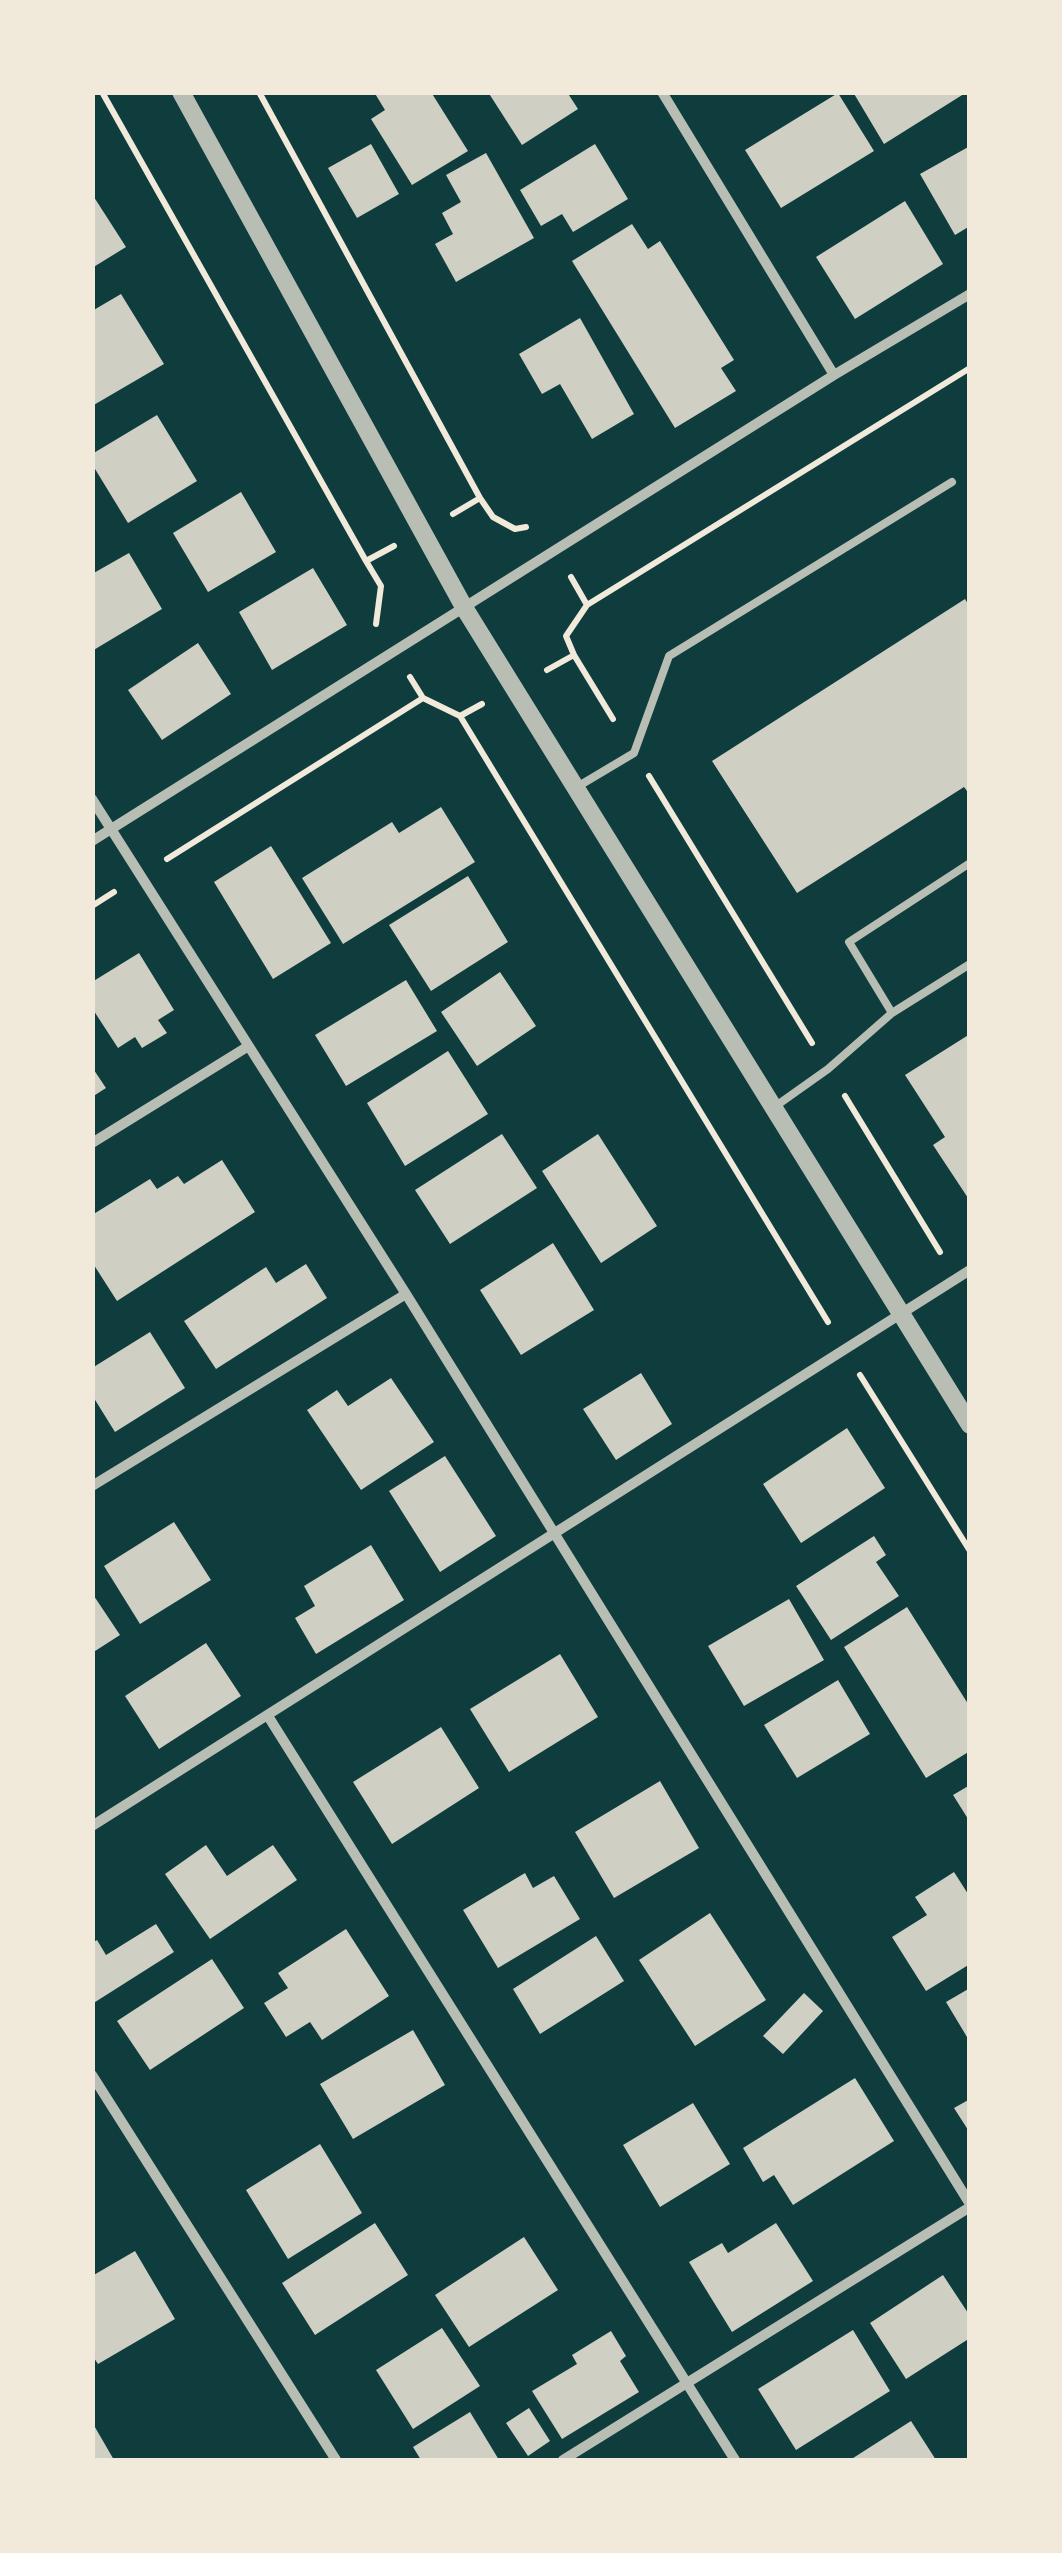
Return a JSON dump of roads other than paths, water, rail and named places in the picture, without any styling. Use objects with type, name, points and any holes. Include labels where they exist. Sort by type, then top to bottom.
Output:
[{"type":"street","points":[[182,92],[465,609],[970,1425]]},
{"type":"street","points":[[662,92],[834,374]]},
{"type":"street","points":[[92,841],[834,374],[970,294]]},
{"type":"street","points":[[92,799],[406,1294],[970,2206],[563,2460]]},
{"type":"street","points":[[92,1143],[247,1048]]},
{"type":"street","points":[[92,1826],[556,1536],[970,1270]]},
{"type":"street","points":[[92,1486],[406,1294]]},
{"type":"street","points":[[268,1716],[735,2460]]},
{"type":"street","points":[[92,2076],[336,2460]]},
{"type":"lane","points":[[576,788],[634,753],[670,656],[952,482]]},
{"type":"lane","points":[[892,1014],[850,942],[970,863]]},
{"type":"lane","points":[[773,1108],[828,1070],[892,1014],[970,964]]}]
